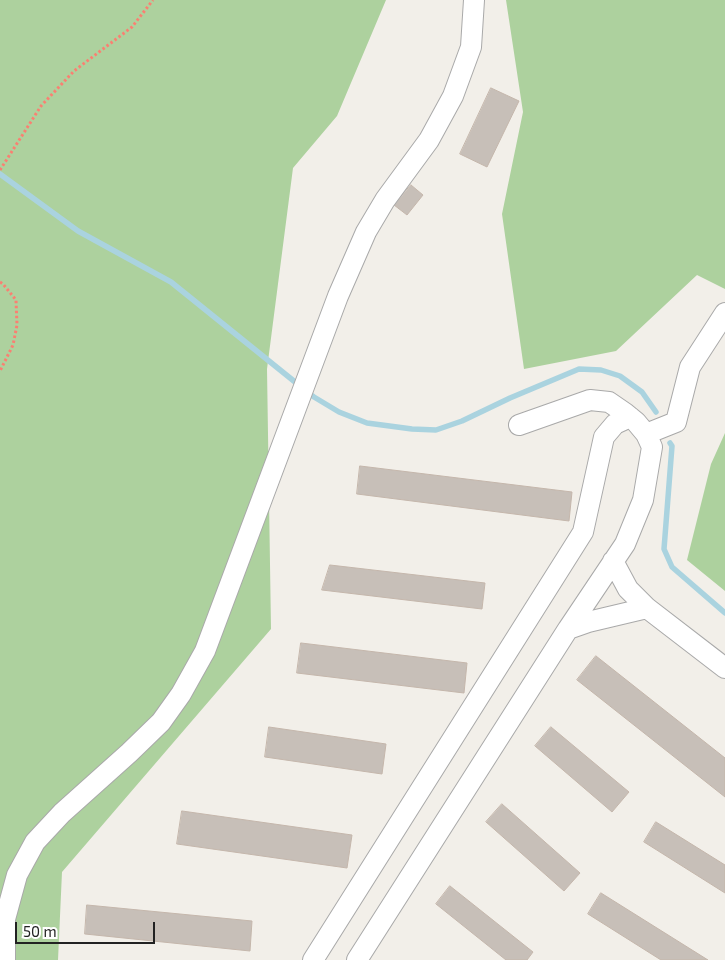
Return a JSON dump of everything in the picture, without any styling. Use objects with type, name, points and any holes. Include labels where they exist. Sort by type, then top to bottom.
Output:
[{"type":"street","points":[[5,960],[5,919],[18,875],[35,842],[62,813],[161,722],[181,694],[205,651],[338,296],[366,232],[385,200],[429,140],[453,96],[471,47],[474,0]]},
{"type":"street","points":[[646,434],[676,422],[690,367],[725,313]]},
{"type":"street","points":[[357,960],[568,629],[625,544],[643,500],[652,447],[646,434],[630,417],[609,402],[590,400],[519,425]]},
{"type":"street","points":[[313,960],[583,532],[604,437],[615,424],[630,417]]},
{"type":"street","points":[[613,561],[628,589],[647,608],[725,668]]},
{"type":"street","points":[[568,629],[588,622],[647,608]]},
{"type":"path","points":[[0,170],[41,106],[74,71],[132,27],[153,0]]},
{"type":"path","points":[[0,282],[4,284],[16,300],[18,325],[13,344],[0,371]]},
{"type":"green space","points":[[0,0],[386,0],[337,116],[293,168],[267,369],[271,629],[62,872],[58,960],[0,960]]},
{"type":"green space","points":[[506,0],[725,0],[725,289],[697,275],[616,351],[524,369],[502,214],[523,112]]},
{"type":"green space","points":[[725,433],[725,591],[687,560],[711,464]]},
{"type":"building","points":[[491,88],[519,101],[487,167],[460,154]]},
{"type":"building","points":[[411,185],[423,195],[407,215],[394,205]]},
{"type":"building","points":[[360,466],[572,492],[569,521],[357,494]]},
{"type":"building","points":[[330,565],[485,583],[482,609],[322,590]]},
{"type":"building","points":[[301,643],[467,663],[464,693],[297,673]]},
{"type":"building","points":[[596,656],[725,758],[725,797],[577,680]]},
{"type":"building","points":[[269,727],[386,744],[382,774],[265,757]]},
{"type":"building","points":[[551,727],[629,792],[612,812],[535,746]]},
{"type":"building","points":[[502,804],[580,873],[564,891],[486,822]]},
{"type":"building","points":[[182,811],[352,835],[347,868],[177,844]]},
{"type":"building","points":[[656,822],[725,865],[725,893],[644,842]]},
{"type":"building","points":[[450,886],[533,952],[527,960],[506,960],[436,904]]},
{"type":"building","points":[[601,893],[708,960],[661,960],[588,914]]},
{"type":"building","points":[[87,905],[252,921],[250,951],[85,934]]},
{"type":"waterway","points":[[0,174],[78,231],[171,282],[300,386]]},
{"type":"waterway","points":[[307,392],[339,412],[367,423],[436,430],[462,421],[510,398],[579,369],[601,370],[620,376],[642,392],[656,412]]},
{"type":"waterway","points":[[670,443],[672,446],[664,549],[672,567],[725,613]]}]
